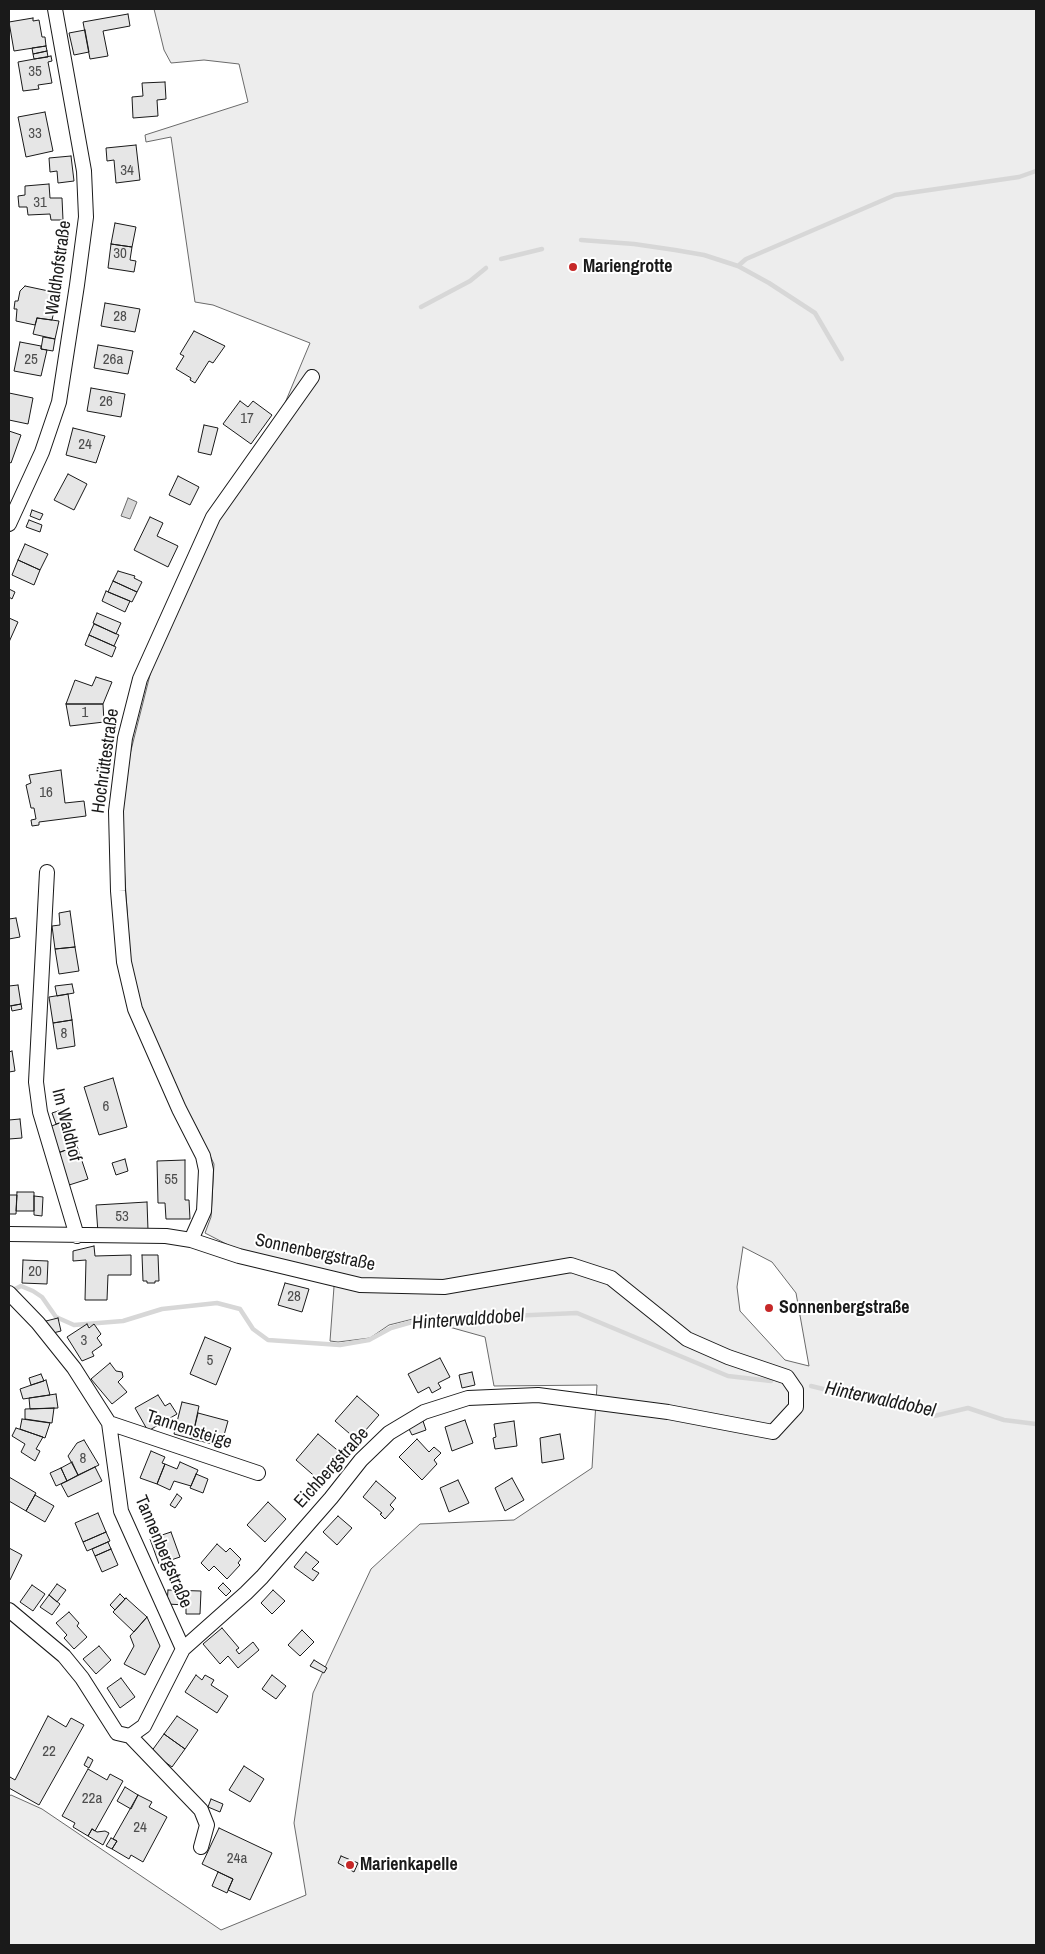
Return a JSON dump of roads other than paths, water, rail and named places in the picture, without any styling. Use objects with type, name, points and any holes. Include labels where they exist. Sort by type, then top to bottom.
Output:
[{"type":"street","name":"Waldhofstraße","points":[[9,524],[42,452],[59,402],[86,217],[84,171],[55,9]]},
{"type":"street","name":"Hochrüttestraße","points":[[191,1240],[204,1211],[206,1170],[203,1156],[179,1109],[135,1009],[124,962],[118,891],[116,811],[125,738],[140,679],[213,517],[312,377]]},
{"type":"street","name":"Im Waldhof","points":[[47,872],[36,1082],[40,1112],[77,1236]]},
{"type":"street","name":"Sonnenbergstraße","points":[[9,1234],[166,1236],[191,1240],[239,1256],[360,1285],[444,1287],[571,1265],[611,1278],[687,1339],[728,1357],[787,1377],[796,1390],[796,1407],[773,1432]]},
{"type":"street","name":"Tannenbergstraße","points":[[12,1295],[38,1323],[74,1368],[109,1424],[121,1511],[183,1649]]},
{"type":"street","name":"Eichbergstraße","points":[[130,1736],[144,1726],[183,1649],[262,1577],[331,1498],[361,1460],[389,1433],[424,1412],[468,1398],[538,1395],[668,1412],[773,1432]]},
{"type":"street","name":"Tannensteige","points":[[109,1424],[258,1473]]},
{"type":"street","points":[[9,1610],[64,1656],[82,1678],[117,1733],[130,1736],[201,1810],[207,1825],[201,1847]]},
{"type":"waterway","points":[[581,240],[634,244],[675,250],[704,255],[738,266],[746,259],[895,195],[1019,177],[1036,171]]},
{"type":"waterway","points":[[501,259],[542,249]]},
{"type":"waterway","points":[[738,266],[769,283],[815,313],[842,359]]},
{"type":"waterway","points":[[421,307],[470,281],[486,268]]},
{"type":"waterway","name":"Hinterwalddobel","points":[[11,1291],[21,1286],[33,1291],[42,1297],[56,1317],[74,1325],[123,1321],[162,1309],[217,1303],[240,1309],[253,1329],[268,1340],[340,1345],[369,1340],[391,1328],[419,1320],[577,1313],[728,1376],[771,1381]]},
{"type":"waterway","name":"Hinterwalddobel","points":[[811,1386],[934,1416],[968,1408],[1004,1420],[1036,1424]]},
{"type":"place","name":"Mariengrotte","points":[[573,267]]},
{"type":"place","name":"Sonnenbergstraße","points":[[769,1308]]},
{"type":"place","name":"Marienkapelle","points":[[350,1865]]}]
